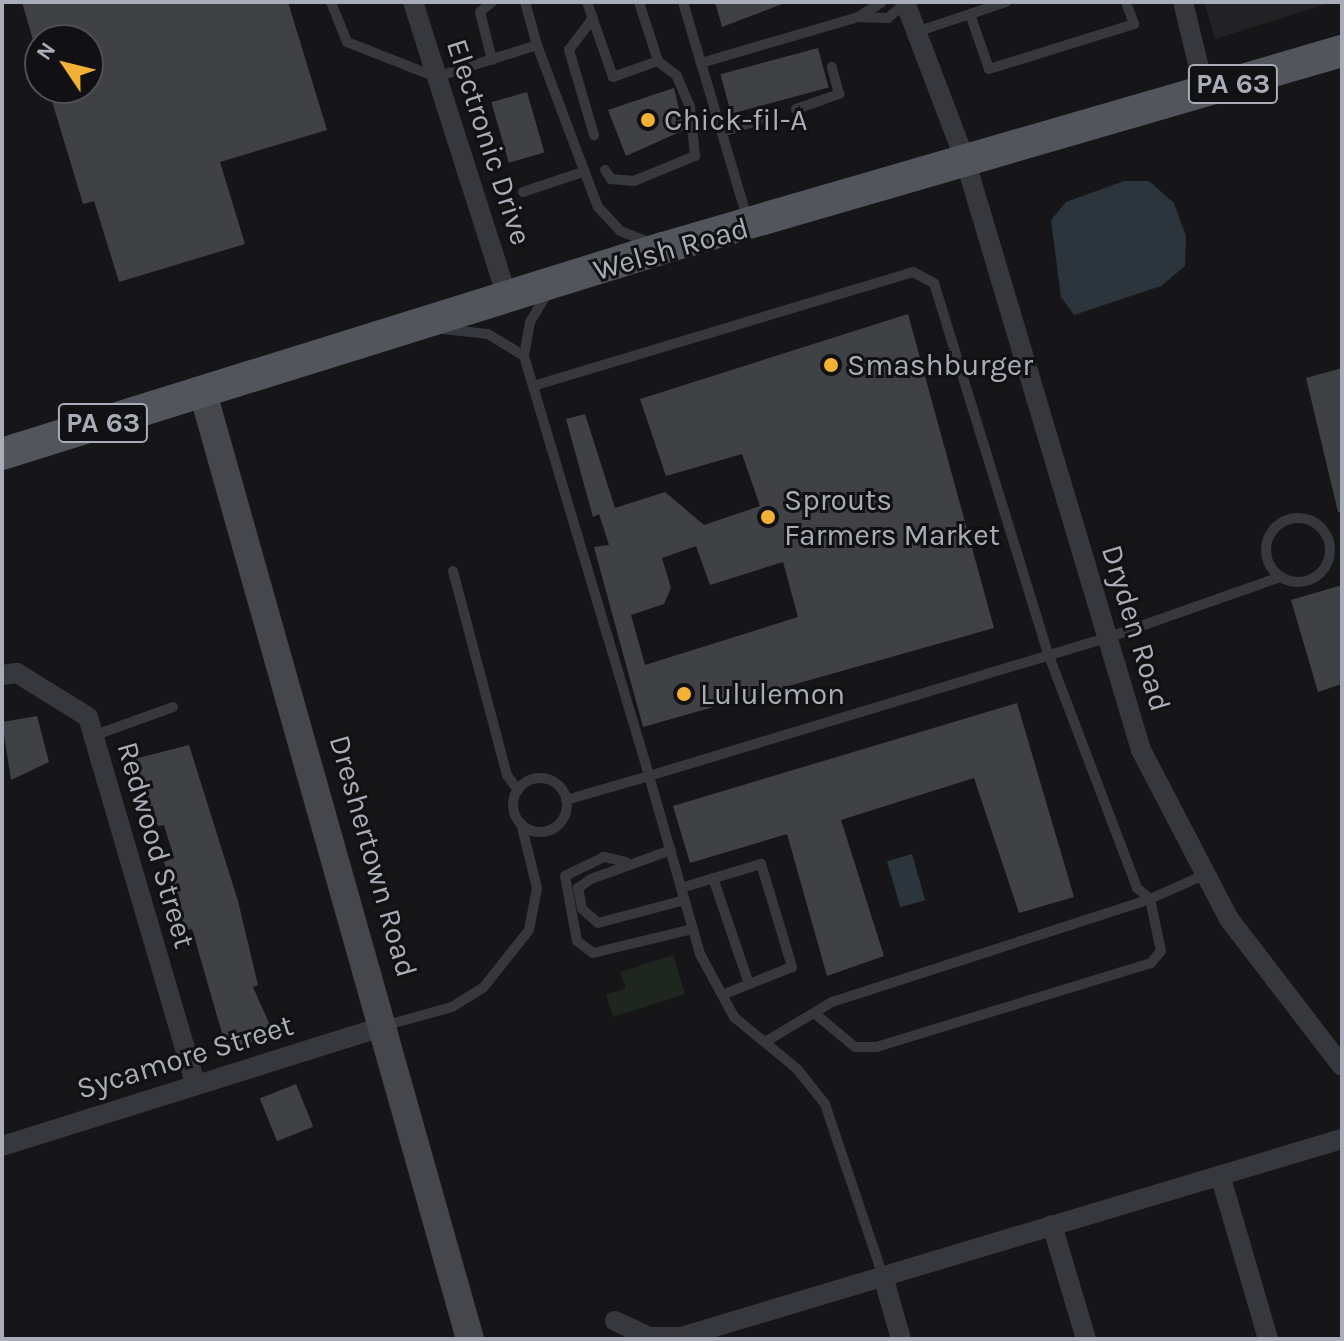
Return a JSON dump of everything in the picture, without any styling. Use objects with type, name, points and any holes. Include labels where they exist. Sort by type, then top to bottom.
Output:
[{"type":"main road","name":"Welsh Road","points":[[2,454],[422,326],[663,248],[750,227],[1342,51]]},
{"type":"main road","name":"Dreshertown Road","points":[[203,393],[387,1025],[470,1339]]},
{"type":"street","name":"Electronic Drive","points":[[413,2],[508,299]]},
{"type":"street","points":[[1183,2],[1205,92]]},
{"type":"street","name":"Dryden Road","points":[[895,3],[916,32],[966,163],[1141,750],[1229,919],[1342,1066]]},
{"type":"street","name":"Redwood Street","points":[[2,675],[17,673],[88,717],[195,1084]]},
{"type":"street","name":"Sycamore Street","points":[[2,1145],[387,1025]]},
{"type":"street","points":[[615,1321],[650,1337],[681,1337],[1052,1225],[1221,1178],[1342,1139]]},
{"type":"street","points":[[1221,1178],[1268,1339]]},
{"type":"street","points":[[1052,1225],[1086,1339]]},
{"type":"street","points":[[883,1276],[901,1339]]},
{"type":"lane","points":[[331,2],[347,42],[436,77],[537,45]]},
{"type":"lane","points":[[492,2],[480,12],[492,60]]},
{"type":"lane","points":[[525,2],[537,45],[583,172],[609,223],[663,248]]},
{"type":"lane","points":[[587,2],[613,77],[658,61]]},
{"type":"lane","points":[[605,170],[611,179],[634,181],[695,156],[690,107],[677,76],[658,61],[639,2]]},
{"type":"lane","points":[[683,2],[750,227]]},
{"type":"lane","points":[[916,32],[1006,2]]},
{"type":"lane","points":[[970,14],[989,69],[1134,24],[1126,2]]},
{"type":"lane","points":[[701,63],[858,17],[895,3]]},
{"type":"lane","points":[[858,17],[888,18],[895,3]]},
{"type":"lane","points":[[593,18],[569,50],[594,135]]},
{"type":"lane","points":[[796,109],[839,94],[832,67]]},
{"type":"lane","points":[[722,132],[766,118]]},
{"type":"lane","points":[[523,192],[583,172]]},
{"type":"lane","points":[[533,386],[913,272],[942,296],[1049,656],[1137,888],[1150,899],[1161,951],[1151,963],[877,1047],[855,1047],[814,1013]]},
{"type":"lane","points":[[552,285],[530,322],[524,356],[693,929],[734,1017],[765,1042],[825,1104],[883,1276]]},
{"type":"lane","points":[[422,326],[488,334],[524,356]]},
{"type":"lane","points":[[566,800],[1107,638],[1280,577],[1300,582],[1320,574],[1330,555],[1320,526],[1290,518],[1273,530],[1267,560],[1280,577]]},
{"type":"lane","points":[[453,571],[507,775],[518,790]]},
{"type":"lane","points":[[93,736],[173,707]]},
{"type":"lane","points":[[387,1025],[452,1007],[504,967],[529,930],[537,888],[532,857],[513,807],[518,790],[541,778],[557,785],[566,800],[560,823],[545,831],[532,857]]},
{"type":"lane","points":[[521,823],[545,831]]},
{"type":"lane","points":[[671,850],[626,862],[578,888],[582,909],[598,923],[685,900]]},
{"type":"lane","points":[[626,862],[604,857],[565,876],[577,941],[593,953],[693,929]]},
{"type":"lane","points":[[681,888],[761,864],[792,967],[722,995]]},
{"type":"lane","points":[[765,1042],[814,1013],[1150,899],[1204,875]]},
{"type":"lane","points":[[713,878],[749,984]]},
{"type":"shaded area","points":[[1204,2],[1333,2],[1215,39]]},
{"type":"shaded area","points":[[1124,181],[1149,181],[1174,203],[1186,236],[1185,266],[1161,286],[1074,315],[1061,297],[1051,220],[1066,202]]},
{"type":"shaded area","points":[[912,854],[925,900],[900,907],[887,861]]},
{"type":"shaded area","points":[[673,955],[685,994],[613,1017],[606,995],[626,988],[620,972]]},
{"type":"building","points":[[22,2],[288,2],[327,130],[220,162],[245,244],[119,282],[94,201],[83,204],[53,104],[104,104],[104,24],[28,24]]},
{"type":"building","points":[[715,2],[784,2],[785,3],[722,27]]},
{"type":"building","points":[[818,48],[829,88],[731,114],[720,74]]},
{"type":"building","name":"Chick-fil-A","points":[[674,88],[684,130],[626,156],[608,110]]},
{"type":"building","points":[[527,92],[544,153],[509,163],[491,102]]},
{"type":"building","points":[[908,314],[994,628],[643,727],[594,547],[609,545],[599,514],[593,517],[566,419],[585,414],[615,508],[665,492],[704,525],[760,506],[742,454],[666,476],[640,399]],"holes":[[[696,546],[710,585],[783,562],[798,617],[645,665],[631,615],[664,604],[671,588],[662,558]]]},
{"type":"building","points":[[1342,368],[1342,512],[1338,512],[1306,378]]},
{"type":"building","points":[[1342,585],[1342,684],[1318,692],[1291,600]]},
{"type":"building","points":[[1017,703],[1074,897],[1019,913],[974,778],[841,820],[884,956],[827,976],[787,834],[690,863],[673,806]]},
{"type":"building","points":[[37,716],[49,762],[11,780],[2,722]]},
{"type":"building","points":[[189,745],[238,901],[258,985],[253,987],[273,1032],[228,1054],[192,929],[185,930],[164,862],[174,858],[164,825],[158,826],[134,759]]},
{"type":"building","points":[[296,1084],[313,1127],[277,1141],[260,1099]]},
{"type":"place","name":"Chick-fil-A","points":[[648,120]]},
{"type":"place","name":"Smashburger","points":[[831,365]]},
{"type":"place","name":"Sprouts Farmers Market","points":[[768,517]]},
{"type":"place","name":"Lululemon","points":[[684,694]]}]
